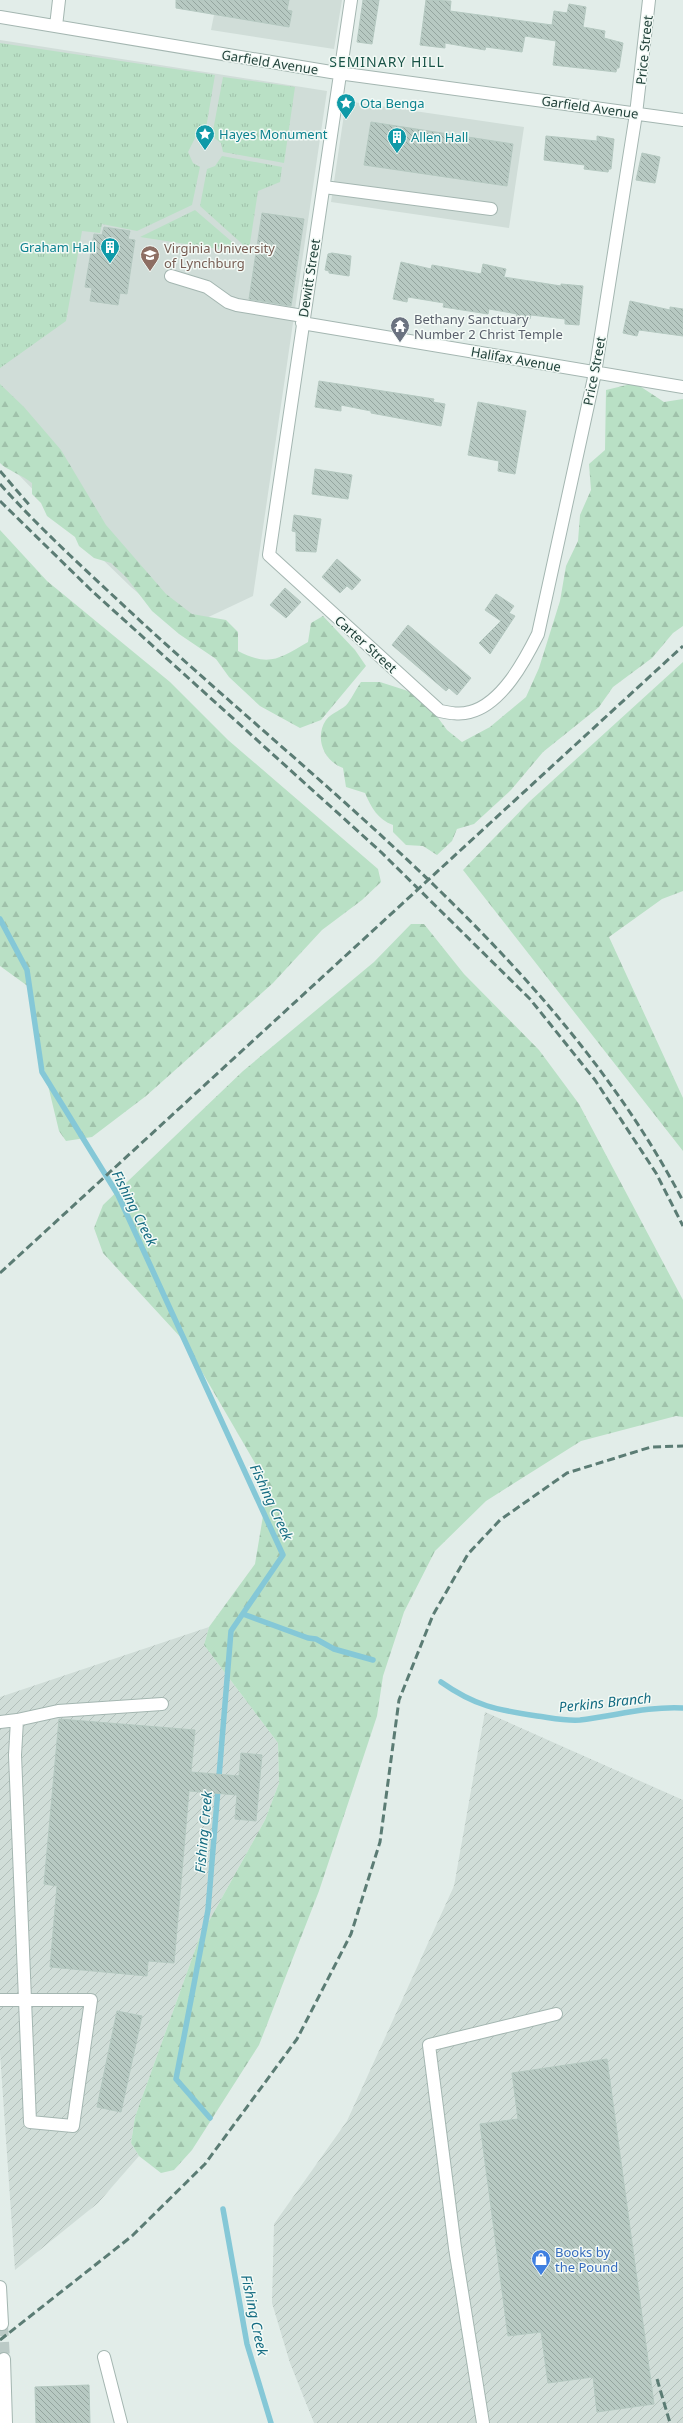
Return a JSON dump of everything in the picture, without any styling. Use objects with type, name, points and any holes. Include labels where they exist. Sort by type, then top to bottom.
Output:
[{"type":"street","points":[[56,26],[59,0]]},
{"type":"street","name":"Dewitt Street","points":[[269,556],[302,319],[324,187],[352,0]]},
{"type":"street","name":"Price Street","points":[[471,712],[488,703],[508,683],[523,665],[538,634],[595,373],[636,114],[649,0]]},
{"type":"street","name":"Garfield Avenue","points":[[0,17],[340,73],[683,120]]},
{"type":"street","points":[[324,187],[491,209]]},
{"type":"street","name":"Halifax Avenue","points":[[171,276],[207,287],[228,302],[237,305],[302,319],[595,373],[683,387]]},
{"type":"street","name":"Carter Street","points":[[269,556],[440,711],[454,714],[471,712]]},
{"type":"street","points":[[0,1722],[17,1720],[58,1711],[162,1704]]},
{"type":"street","points":[[0,2000],[24,2000],[91,2000],[73,2126],[30,2122],[24,2000],[15,1755],[17,1720]]},
{"type":"street","points":[[483,2423],[455,2248],[429,2045],[556,2014]]},
{"type":"street","points":[[0,2287],[2,2324]]},
{"type":"street","points":[[104,2357],[121,2423]]},
{"type":"street","points":[[4,2359],[6,2423]]},
{"type":"shaded area","points":[[217,0],[342,0],[334,49],[211,30]]},
{"type":"shaded area","name":"Virginia University of Lynchburg","points":[[0,40],[327,91],[253,596],[181,630],[131,587],[68,526],[0,453]]},
{"type":"shaded area","points":[[346,101],[524,127],[509,228],[331,202]]},
{"type":"shaded area","points":[[209,1627],[204,1645],[278,1743],[279,1783],[265,1820],[199,1939],[135,2117],[131,2143],[139,2156],[98,2203],[15,2270],[0,2053],[0,1697]]},
{"type":"shaded area","points":[[485,1712],[683,1800],[683,2423],[314,2423],[290,2363],[272,2303],[274,2224],[347,2121],[454,1886]]},
{"type":"green space","points":[[0,43],[215,75],[205,134],[195,138],[188,152],[193,163],[200,167],[192,205],[137,231],[102,224],[100,233],[82,231],[66,321],[0,368]]},
{"type":"green space","points":[[223,77],[295,87],[284,163],[223,152],[221,143],[212,136]]},
{"type":"green space","points":[[222,156],[282,167],[280,182],[258,191],[249,250],[200,206],[207,169],[215,166]]},
{"type":"green space","points":[[195,210],[245,253],[140,237]]},
{"type":"green space","points":[[635,383],[664,402],[683,399],[683,626],[673,633],[652,658],[613,687],[599,707],[543,752],[511,790],[474,824],[457,829],[452,841],[437,855],[423,846],[406,845],[393,832],[393,825],[383,820],[379,816],[365,793],[346,787],[343,768],[336,765],[331,760],[323,748],[321,734],[326,720],[348,703],[361,682],[380,682],[408,691],[433,711],[447,730],[462,742],[490,727],[526,697],[539,668],[560,601],[566,566],[578,541],[580,515],[591,490],[589,464],[605,450],[606,390]]},
{"type":"green space","points":[[0,384],[24,407],[61,450],[106,525],[166,594],[192,614],[226,620],[238,632],[238,651],[258,659],[266,660],[281,657],[308,642],[311,623],[323,616],[355,650],[366,666],[321,720],[300,728],[260,706],[229,677],[216,659],[179,634],[152,611],[126,577],[111,563],[94,558],[79,546],[75,537],[47,516],[41,503],[32,494],[32,483],[0,463]]},
{"type":"green space","points":[[0,530],[47,581],[170,682],[228,740],[378,869],[381,882],[362,900],[322,930],[273,983],[146,1096],[92,1137],[66,1141],[59,1131],[33,1023],[29,987],[0,966]]},
{"type":"green space","points":[[683,662],[683,891],[662,899],[609,937],[683,1098],[683,1151],[463,870],[529,802]]},
{"type":"green space","points":[[411,924],[424,924],[464,974],[539,1050],[579,1104],[683,1300],[683,1417],[676,1416],[581,1441],[486,1501],[435,1551],[404,1612],[383,1676],[377,1716],[319,1891],[259,2045],[192,2150],[174,2170],[161,2173],[139,2156],[131,2143],[135,2117],[199,1939],[265,1820],[279,1783],[278,1743],[204,1645],[209,1627],[255,1564],[266,1498],[259,1470],[184,1341],[103,1253],[94,1228],[103,1205],[243,1071],[374,962]]},
{"type":"building","points":[[176,0],[289,0],[287,10],[292,11],[289,27],[176,8]]},
{"type":"building","points":[[363,0],[379,0],[372,44],[357,42]]},
{"type":"building","points":[[426,0],[451,1],[450,11],[552,25],[554,11],[567,13],[569,4],[586,7],[583,27],[605,31],[604,38],[623,43],[619,68],[617,68],[616,72],[553,65],[556,41],[525,36],[522,52],[486,47],[485,50],[445,43],[445,48],[420,45]]},
{"type":"building","points":[[371,122],[513,144],[507,186],[364,165]]},
{"type":"building","points":[[546,136],[597,141],[597,136],[614,139],[611,169],[609,169],[608,172],[584,169],[585,165],[544,160]]},
{"type":"building","points":[[642,153],[660,157],[655,183],[636,180]]},
{"type":"building","points":[[262,213],[304,219],[291,306],[249,299]]},
{"type":"building","name":"Graham Hall","points":[[104,227],[130,231],[128,239],[135,240],[127,294],[120,293],[118,305],[90,301],[92,288],[85,287],[94,234],[102,235]]},
{"type":"building","points":[[332,253],[351,256],[349,276],[329,273],[329,271],[325,270],[328,254]]},
{"type":"building","points":[[401,262],[431,269],[432,265],[481,274],[483,264],[506,269],[504,277],[561,286],[561,284],[583,286],[579,325],[565,324],[565,319],[531,315],[530,319],[516,317],[517,314],[489,309],[488,314],[443,307],[444,303],[408,297],[407,302],[393,299]]},
{"type":"building","points":[[630,301],[670,310],[670,307],[683,309],[683,336],[639,330],[637,336],[623,333]]},
{"type":"building","points":[[319,381],[434,399],[433,402],[445,404],[441,426],[371,413],[371,411],[341,405],[341,411],[315,407]]},
{"type":"building","points":[[478,402],[526,411],[515,474],[498,471],[499,461],[468,455]]},
{"type":"building","points":[[315,469],[352,475],[348,499],[312,494]]},
{"type":"building","points":[[294,515],[321,519],[316,552],[296,551],[296,532],[292,531]]},
{"type":"building","points":[[337,559],[361,580],[352,590],[347,586],[340,593],[322,577]]},
{"type":"building","points":[[285,588],[301,602],[286,618],[270,605]]},
{"type":"building","points":[[496,594],[514,606],[509,613],[515,616],[490,654],[479,643],[501,621],[485,610]]},
{"type":"building","points":[[408,625],[471,678],[457,695],[449,688],[446,691],[392,645]]},
{"type":"building","points":[[59,1719],[195,1730],[191,1772],[239,1776],[241,1753],[262,1755],[256,1821],[235,1819],[237,1795],[189,1791],[174,1963],[148,1961],[147,1976],[50,1967],[57,1886],[44,1884]]},
{"type":"building","points":[[117,2011],[142,2016],[121,2112],[97,2107]]},
{"type":"building","points":[[607,2059],[654,2404],[597,2412],[593,2377],[548,2383],[541,2332],[508,2336],[480,2124],[518,2119],[512,2073]]},
{"type":"building","points":[[89,2385],[90,2423],[36,2423],[35,2387]]},
{"type":"waterway","name":"Fishing Creek","points":[[0,919],[27,970],[42,1072],[118,1195],[283,1555],[231,1631],[208,1910],[176,2079],[210,2118]]},
{"type":"waterway","name":"Perkins Branch","points":[[243,1614],[308,1638],[316,1639],[334,1649],[373,1660]]},
{"type":"waterway","name":"Perkins Branch","points":[[441,1682],[465,1697],[487,1706],[510,1712],[564,1720],[580,1720],[657,1708],[683,1708]]},
{"type":"waterway","name":"Fishing Creek","points":[[223,2209],[247,2344],[271,2423]]},
{"type":"tunnel","points":[[2,2324],[4,2359]]},
{"type":"railway","points":[[0,471],[31,507]]},
{"type":"railway","points":[[0,484],[32,519],[136,617],[362,818],[435,886],[506,958],[572,1034],[631,1114],[683,1201]]},
{"type":"railway","points":[[0,501],[92,591],[381,852],[530,999],[595,1080],[656,1173],[683,1226]]},
{"type":"railway","points":[[0,1273],[683,646]]},
{"type":"railway","points":[[0,2340],[132,2236],[205,2164],[297,2039],[351,1934],[380,1842],[399,1700],[433,1615],[468,1554],[500,1520],[567,1473],[651,1447],[683,1446]]},
{"type":"railway","points":[[657,2379],[670,2423]]},
{"type":"place","name":"Ota Benga","points":[[346,120]]},
{"type":"place","name":"Hayes Monument","points":[[205,151]]},
{"type":"place","name":"Allen Hall","points":[[397,154]]},
{"type":"place","name":"Graham Hall","points":[[110,264]]},
{"type":"place","name":"Virginia University of Lynchburg","points":[[150,272]]},
{"type":"place","name":"Bethany Sanctuary Number 2 Christ Temple","points":[[400,343]]},
{"type":"place","name":"Books by the Pound","points":[[541,2276]]},
{"type":"district","name":"SEMINARY HILL","points":[[387,61]]}]
